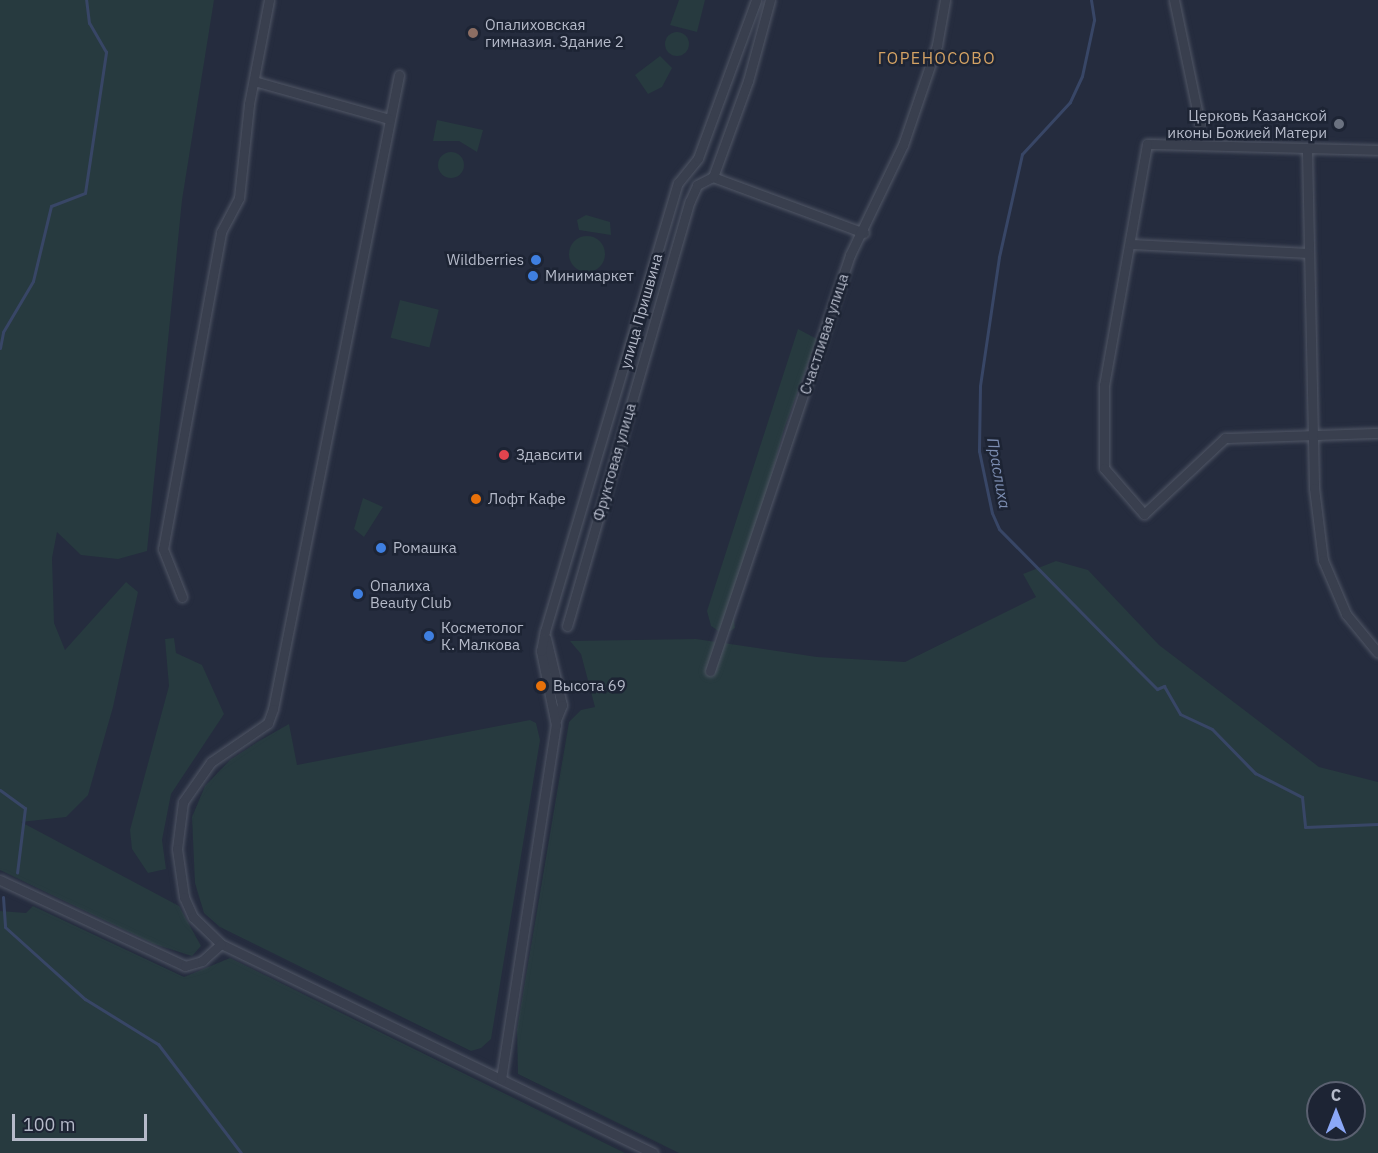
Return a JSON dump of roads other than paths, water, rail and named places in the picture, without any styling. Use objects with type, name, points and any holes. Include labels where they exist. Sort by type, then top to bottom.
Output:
[{"type":"street","points":[[182,597],[163,549],[221,232],[239,198],[254,81],[269,0]]},
{"type":"street","name":"улица Пришвина","points":[[501,1079],[556,720],[562,705],[545,631],[678,183],[698,158],[756,0]]},
{"type":"street","name":"Фруктовая улица","points":[[567,626],[690,201],[697,185],[713,177],[748,81],[770,0]]},
{"type":"street","name":"Счастливая улица","points":[[710,671],[850,255],[864,233],[903,145],[937,45],[945,0]]},
{"type":"street","points":[[1174,0],[1200,124]]},
{"type":"street","points":[[399,75],[268,723],[211,762],[183,802],[177,849],[184,897],[193,916],[221,944],[653,1153]]},
{"type":"street","points":[[254,81],[389,119]]},
{"type":"street","points":[[1378,150],[1307,152],[1147,144],[1131,244],[1104,384],[1104,468],[1119,489],[1144,514],[1225,438],[1378,433]]},
{"type":"street","points":[[1307,152],[1314,434],[1323,560],[1346,614],[1378,653]]},
{"type":"street","points":[[713,177],[864,233]]},
{"type":"street","points":[[1131,244],[1309,253]]},
{"type":"street","points":[[0,880],[185,966],[202,961],[221,944]]},
{"type":"waterway","points":[[0,348],[3,332],[33,281],[51,206],[85,193],[106,52],[89,23],[86,0]]},
{"type":"waterway","name":"Праслиха","points":[[1091,0],[1094,20],[1082,76],[1070,102],[1022,154],[999,257],[980,386],[979,451],[992,513],[999,529],[1133,665],[1157,689],[1164,686],[1180,714],[1212,729],[1255,773],[1302,797],[1305,827],[1378,824]]},
{"type":"waterway","points":[[0,790],[25,808],[17,873]]},
{"type":"waterway","points":[[3,897],[5,927],[85,999],[158,1044],[241,1153]]},
{"type":"place","name":"Опалиховская гимназия. Здание 2","points":[[473,33]]},
{"type":"place","name":"Церковь Казанской иконы Божией Матери","points":[[1339,124]]},
{"type":"place","name":"Wildberries","points":[[536,260]]},
{"type":"place","name":"Минимаркет","points":[[533,276]]},
{"type":"place","name":"Здавсити","points":[[504,455]]},
{"type":"place","name":"Лофт Кафе","points":[[476,499]]},
{"type":"place","name":"Ромашка","points":[[381,548]]},
{"type":"place","name":"Опалиха Beauty Club","points":[[358,594]]},
{"type":"place","name":"Косметолог К. Малкова","points":[[429,636]]},
{"type":"place","name":"Высота 69","points":[[541,686]]},
{"type":"district","name":"ГОРЕНОСОВО","points":[[937,58]]}]
